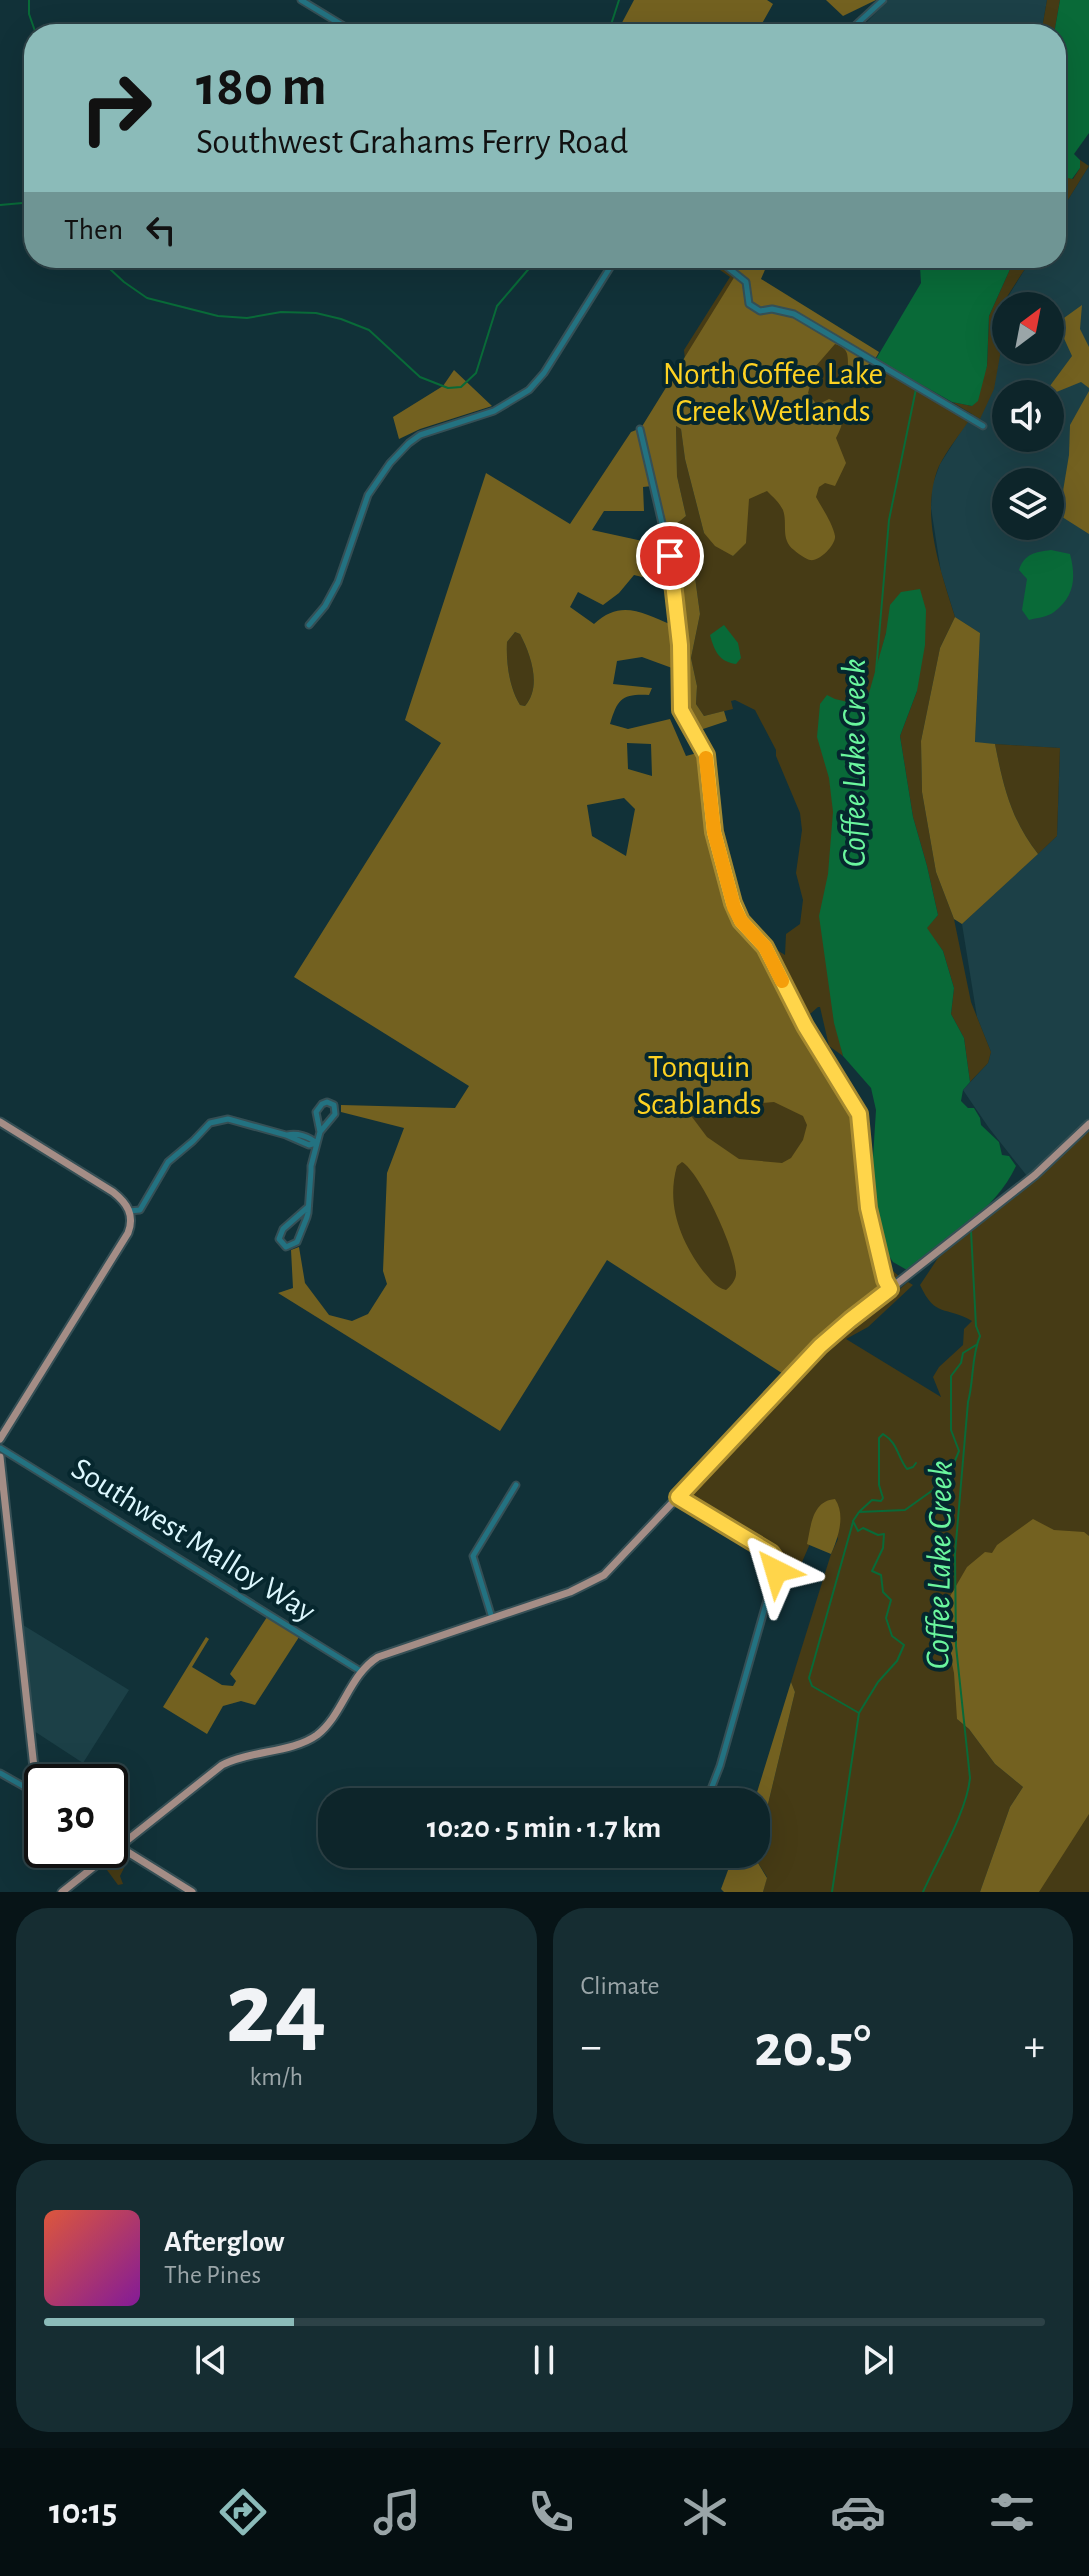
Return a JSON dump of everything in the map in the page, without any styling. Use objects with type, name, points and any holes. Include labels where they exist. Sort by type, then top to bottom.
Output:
[{"type":"main road","points":[[0,1122],[113,1192],[123,1201],[131,1221],[128,1233],[0,1439]]},
{"type":"main road","points":[[128,1839],[222,1765],[314,1737],[328,1723],[371,1662],[599,1579],[621,1560],[820,1346],[1041,1170],[1089,1124]]},
{"type":"main road","points":[[0,1457],[34,1764]]},
{"type":"main road","points":[[128,1852],[192,1892]]},
{"type":"main road","points":[[62,1892],[92,1868]]},
{"type":"street","points":[[301,0],[341,24]]},
{"type":"street","points":[[857,24],[883,0]]},
{"type":"street","points":[[309,625],[325,606],[338,582],[368,495],[390,463],[416,437],[494,411],[529,390],[544,373],[610,268]]},
{"type":"street","points":[[728,268],[746,282],[749,304],[760,311],[772,309],[794,314],[983,426]]},
{"type":"street","points":[[640,429],[670,556],[680,645],[681,710],[706,755],[714,832],[733,903],[741,921],[765,947],[805,1026],[859,1114],[868,1208],[885,1280],[890,1289]]},
{"type":"street","points":[[308,1207],[281,1232],[279,1239],[286,1247],[291,1247],[299,1239],[308,1207],[316,1143],[320,1132],[335,1114],[334,1105],[327,1102],[316,1112],[320,1132]]},
{"type":"street","points":[[129,1211],[140,1210],[168,1162],[210,1123],[228,1119],[286,1135],[309,1145],[316,1143]]},
{"type":"street","name":"Southwest Malloy Way","points":[[0,1448],[362,1672]]},
{"type":"street","points":[[492,1618],[473,1556],[516,1485]]},
{"type":"street","points":[[678,1497],[771,1553],[777,1565],[711,1788]]},
{"type":"street","points":[[0,1773],[24,1786]]},
{"type":"shaded area","points":[[888,0],[1047,0],[1043,24],[865,24]]},
{"type":"shaded area","points":[[1089,166],[1089,1119],[1027,1176],[963,1090],[988,1063],[991,1052],[977,1017],[962,924],[1057,836],[1060,748],[975,743],[980,633],[955,617],[941,572],[931,508],[932,486],[940,464],[986,392],[992,360],[992,364],[1064,364],[1064,292],[1011,292],[1026,268],[1066,268],[1066,203]]},
{"type":"shaded area","points":[[23,1625],[129,1690],[83,1763],[34,1731]]},
{"type":"green space","points":[[634,0],[767,0],[773,4],[762,24],[621,24]]},
{"type":"green space","points":[[826,0],[876,0],[843,16]]},
{"type":"green space","points":[[1047,0],[1060,0],[1056,24],[1043,24]]},
{"type":"green space","points":[[1080,160],[1089,166],[1066,203],[1066,177],[1073,179],[1080,168]]},
{"type":"green space","points":[[717,268],[729,268],[867,353],[860,384],[873,384],[883,368],[970,419],[942,460],[933,484],[934,542],[955,617],[940,648],[921,741],[922,792],[936,872],[954,919],[971,1002],[991,1052],[988,1063],[970,1082],[964,1038],[951,1014],[954,988],[943,951],[926,928],[938,915],[913,817],[900,736],[917,691],[886,633],[877,669],[831,996],[843,1056],[829,1046],[820,1007],[802,1021],[860,1109],[865,1224],[882,1262],[900,1277],[841,1326],[607,1260],[678,889],[785,955],[786,934],[800,924],[803,900],[796,873],[802,830],[800,813],[776,750],[755,710],[735,700],[731,701],[733,709],[704,716],[696,704],[697,686],[691,658],[700,614],[694,570],[676,546],[673,526],[686,516],[677,476],[676,426],[681,429],[685,459],[704,533],[733,556],[738,550],[688,388],[684,350],[730,277]]},
{"type":"green space","points":[[735,268],[766,268],[761,279],[879,352],[866,366],[853,368],[848,366],[845,350],[835,344],[815,367],[808,393],[817,405],[829,399],[835,402],[843,416],[836,438],[846,463],[835,486],[825,483],[819,487],[816,497],[834,531],[833,544],[814,560],[795,551],[787,541],[783,510],[767,491],[749,499],[746,543],[733,556],[715,546],[704,533],[685,459],[681,429],[676,426],[677,476],[686,516],[674,526],[676,546],[694,570],[700,614],[691,658],[697,686],[696,704],[704,716],[724,711],[727,721],[694,732],[683,715],[679,641],[683,631],[672,551],[667,583],[634,575],[619,593],[603,605],[578,592],[570,607],[594,624],[604,616],[623,610],[641,613],[672,625],[672,668],[642,657],[617,661],[613,684],[652,688],[649,695],[622,699],[610,724],[628,729],[670,719],[686,756],[701,752],[712,838],[731,922],[764,948],[850,1108],[866,1225],[886,1289],[788,1377],[607,1260],[500,1431],[278,1293],[293,1288],[291,1250],[299,1247],[305,1283],[329,1315],[352,1321],[368,1314],[387,1284],[383,1271],[387,1173],[404,1128],[341,1112],[341,1105],[455,1108],[469,1086],[294,977],[441,743],[405,720],[486,473],[570,524],[631,432],[641,428],[735,276],[741,279],[733,271]],"holes":[[[652,486],[670,547],[592,530],[604,511],[644,511],[643,487]],[[515,632],[520,634],[531,661],[533,690],[525,706],[520,705],[513,690],[507,642]],[[627,743],[651,744],[652,776],[628,769]],[[624,798],[635,809],[626,856],[592,836],[587,805]],[[774,1102],[803,1116],[807,1125],[803,1140],[791,1158],[782,1163],[739,1159],[707,1137],[689,1113],[693,1105],[727,1117],[761,1103]],[[682,1162],[698,1181],[731,1250],[735,1277],[726,1290],[703,1271],[682,1234],[674,1208],[677,1166]]]},
{"type":"green space","points":[[1011,268],[1026,268],[1010,292],[1000,292]]},
{"type":"green space","points":[[1082,305],[1080,329],[1089,347],[1089,388],[1081,382],[1064,389],[1064,380],[1054,380],[1072,356],[1064,338],[1064,318]]},
{"type":"green space","points":[[992,309],[992,364],[998,364],[996,380],[992,380],[992,393],[980,419],[952,402],[972,406],[987,366],[989,316]]},
{"type":"green space","points":[[454,370],[492,406],[420,429],[399,439],[393,417],[443,386]]},
{"type":"green space","points":[[1089,391],[1089,534],[1064,518],[1070,425]]},
{"type":"green space","points":[[955,617],[980,633],[975,742],[995,744],[1009,802],[1038,854],[962,924],[954,919],[936,872],[922,792],[921,741],[940,648]]},
{"type":"green space","points":[[515,632],[524,642],[533,671],[533,690],[525,706],[520,705],[516,698],[508,666],[507,642]]},
{"type":"green space","points":[[995,744],[1060,748],[1057,836],[1038,854],[1009,802]]},
{"type":"green space","points":[[1089,1129],[1089,1796],[957,1719],[969,1729],[995,1764],[1023,1787],[1010,1807],[980,1892],[763,1892],[767,1877],[761,1868],[770,1868],[770,1796],[795,1692],[791,1682],[838,1539],[825,1509],[799,1569],[683,1498],[815,1360],[908,1282],[913,1285],[868,1327],[846,1339],[941,1397],[933,1377],[939,1367],[963,1345],[964,1329],[972,1321],[936,1307],[920,1285],[938,1258],[1049,1169],[1077,1137]]},
{"type":"green space","points":[[835,1499],[840,1519],[831,1554],[807,1544],[817,1509],[821,1504]]},
{"type":"green space","points":[[1033,1519],[1054,1530],[1084,1532],[1089,1536],[1089,1814],[1039,1892],[980,1892],[1010,1807],[1023,1787],[995,1764],[969,1729],[957,1719],[954,1673],[948,1645],[949,1598],[967,1567],[985,1552],[992,1553],[997,1545]]},
{"type":"green space","points":[[267,1617],[299,1637],[255,1705],[241,1701],[223,1706],[207,1734],[163,1707],[206,1637],[209,1639],[192,1667],[222,1685],[233,1686],[236,1681],[230,1674]]},
{"type":"green space","points":[[791,1682],[795,1692],[770,1796],[770,1788],[758,1788]]},
{"type":"green space","points":[[1089,1804],[1089,1892],[1033,1892]]},
{"type":"green space","points":[[124,1868],[120,1876],[123,1884],[118,1885],[107,1870]]},
{"type":"green space","points":[[729,1868],[761,1868],[767,1878],[763,1892],[724,1892],[721,1889]]},
{"type":"water","points":[[1060,0],[1089,0],[1089,133],[1074,154],[1080,160],[1080,168],[1072,179],[1066,178],[1066,24],[1056,24]]},
{"type":"water","points":[[920,268],[1011,268],[1000,292],[992,292],[987,366],[978,401],[972,406],[952,402],[876,359],[921,283]]},
{"type":"water","points":[[1051,550],[1070,554],[1073,571],[1070,593],[1054,612],[1029,620],[1022,610],[1027,579],[1019,570],[1031,555]]},
{"type":"water","points":[[920,589],[926,610],[925,645],[917,691],[900,736],[913,817],[938,915],[927,928],[943,951],[954,988],[951,1014],[964,1038],[970,1082],[963,1090],[961,1101],[968,1108],[974,1108],[981,1125],[999,1142],[1002,1155],[1009,1156],[1016,1166],[983,1211],[907,1270],[893,1262],[881,1244],[876,1228],[870,1205],[876,1110],[871,1088],[843,1056],[834,1023],[819,916],[828,874],[833,812],[829,778],[817,737],[820,704],[827,695],[852,703],[869,693],[886,633],[890,605],[901,592]]},
{"type":"water","points":[[724,625],[738,643],[741,658],[736,664],[721,658],[710,635]]},
{"type":"waterway","points":[[29,0],[32,24]]},
{"type":"waterway","points":[[611,24],[619,0]]},
{"type":"waterway","points":[[0,205],[24,203]]},
{"type":"waterway","points":[[109,268],[147,298],[218,316],[247,318],[281,312],[316,313],[341,319],[369,330],[420,377],[448,388],[461,387],[476,373],[497,306],[529,268]]},
{"type":"waterway","name":"Coffee Lake Creek","points":[[876,671],[889,520],[916,389]]},
{"type":"waterway","name":"Coffee Lake Creek","points":[[923,1892],[958,1821],[970,1778],[956,1646],[955,1554],[968,1402],[980,1336],[976,1326],[971,1231]]},
{"type":"waterway","points":[[832,1892],[859,1713],[878,1682],[897,1661],[904,1645],[892,1636],[886,1618],[891,1600],[883,1592],[881,1575],[872,1571],[883,1548],[884,1534],[878,1535],[863,1528],[858,1531],[853,1521],[859,1512],[905,1510],[933,1490],[945,1469],[954,1463],[959,1451],[951,1430],[951,1376],[961,1363],[963,1353],[976,1345]]},
{"type":"waterway","points":[[860,1511],[872,1500],[881,1501],[883,1498],[879,1485],[879,1438],[883,1434],[895,1446],[907,1469],[916,1463]]},
{"type":"waterway","points":[[853,1522],[809,1678],[812,1686],[859,1713]]},
{"type":"slow traffic","points":[[706,758],[717,848],[734,907],[741,921],[765,947],[782,981]]},
{"type":"route","points":[[670,556],[680,645],[681,710],[706,755],[714,832],[733,903],[741,921],[765,947],[805,1026],[859,1114],[868,1208],[885,1280],[890,1289],[820,1346],[678,1497],[771,1553],[776,1560],[776,1571]]},
{"type":"park label","name":"North Coffee Lake Creek Wetlands","points":[[773,392]]},
{"type":"park label","name":"Tonquin Scablands","points":[[699,1084]]}]
